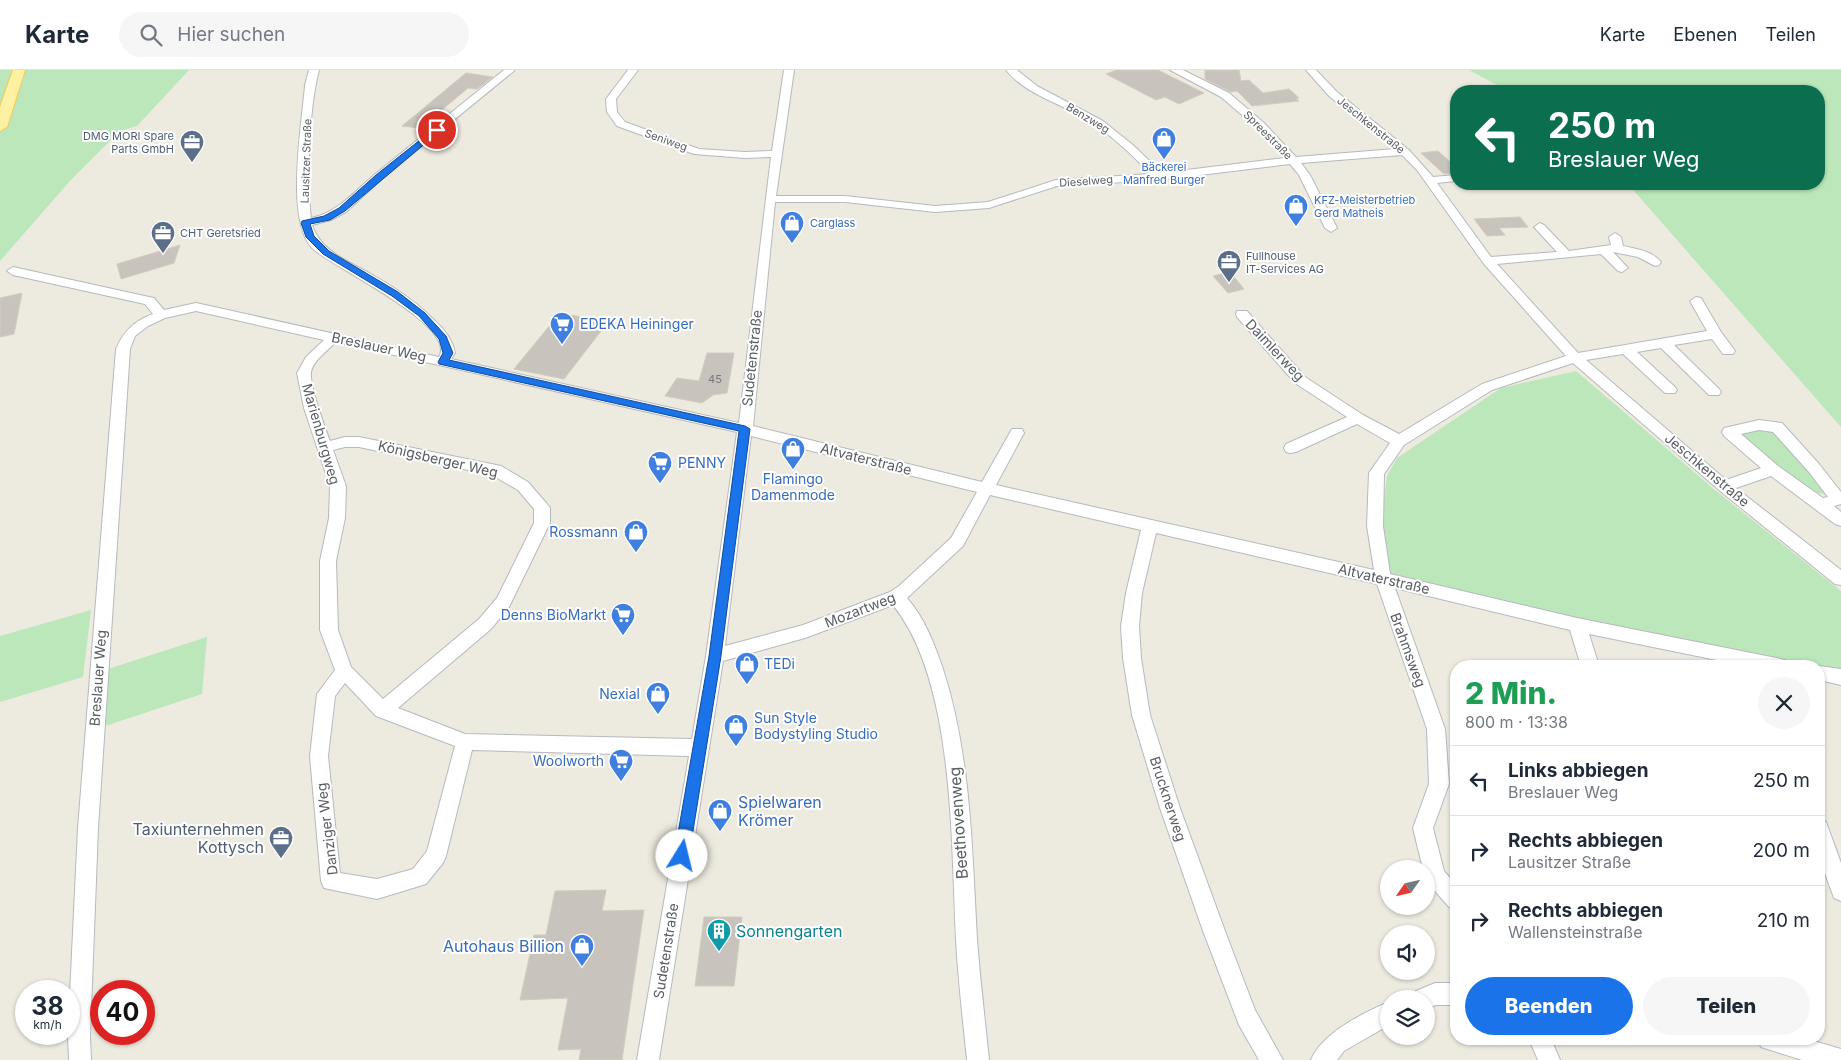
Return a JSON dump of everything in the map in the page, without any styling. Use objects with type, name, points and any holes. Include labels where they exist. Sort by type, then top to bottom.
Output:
[{"type":"main road","points":[[0,127],[19,70]]},
{"type":"street","name":"Lausitzer Straße","points":[[314,70],[310,85],[304,194],[305,223],[310,237],[326,253],[395,294],[422,314],[443,338],[448,353],[443,362]]},
{"type":"street","points":[[305,223],[327,218],[342,210],[379,176],[510,70]]},
{"type":"street","name":"Seniweg","points":[[633,70],[612,99],[612,112],[620,124],[698,152],[746,155],[777,154]]},
{"type":"street","name":"Sudetenstraße","points":[[648,1060],[715,656],[745,429],[770,199],[789,70]]},
{"type":"street","name":"Benzweg","points":[[1010,70],[1020,80],[1040,93],[1075,108],[1105,126],[1141,157],[1159,177]]},
{"type":"street","name":"Spreestraße","points":[[1175,70],[1225,95],[1260,125],[1294,160],[1304,175],[1331,228]]},
{"type":"street","name":"Jeschkenstraße","points":[[1311,70],[1336,97],[1405,152],[1431,180],[1488,261],[1575,358],[1724,486],[1841,579]]},
{"type":"street","name":"Dieselweg","points":[[770,199],[846,199],[935,209],[989,205],[1056,183],[1159,177],[1294,160],[1405,152]]},
{"type":"street","points":[[1431,180],[1450,178]]},
{"type":"street","points":[[1540,227],[1566,255]]},
{"type":"street","points":[[1488,261],[1604,250],[1617,242],[1655,262]]},
{"type":"street","points":[[1604,250],[1622,268]]},
{"type":"street","points":[[13,271],[149,301],[161,315]]},
{"type":"street","points":[[1696,301],[1715,334],[1728,351]]},
{"type":"street","name":"Breslauer Weg","points":[[80,1060],[79,1036],[88,828],[123,349],[131,333],[161,315],[196,307],[745,429]]},
{"type":"street","name":"Daimlerweg","points":[[1242,314],[1300,380],[1358,418],[1399,441]]},
{"type":"street","points":[[1575,358],[1715,334]]},
{"type":"street","name":"Marienburgweg","points":[[333,338],[311,360],[304,373],[311,408],[338,486],[337,518],[328,562],[330,630],[344,671],[382,710],[465,742],[699,748]]},
{"type":"street","points":[[1665,344],[1714,392]]},
{"type":"street","points":[[1628,350],[1670,390]]},
{"type":"street","name":"Brahmsweg","points":[[1450,893],[1435,876],[1423,828],[1439,784],[1436,729],[1383,579],[1375,526],[1377,473],[1399,441],[1487,388],[1575,358]]},
{"type":"street","points":[[1292,448],[1358,418]]},
{"type":"street","points":[[1821,505],[1838,499],[1814,468],[1777,427],[1759,425],[1729,432],[1773,470],[1841,520]]},
{"type":"street","name":"Altvaterstraße","points":[[745,429],[987,489],[1150,525],[1577,625],[1750,660]]},
{"type":"street","points":[[987,489],[1017,433]]},
{"type":"street","name":"Königsberger Weg","points":[[326,447],[345,442],[359,442],[496,470],[523,486],[542,508],[542,523],[503,602],[485,624],[382,710]]},
{"type":"street","points":[[1724,486],[1773,470]]},
{"type":"street","name":"Mozartweg","points":[[715,656],[805,632],[896,597],[929,571],[957,542],[987,489]]},
{"type":"street","name":"Brucknerweg","points":[[1150,525],[1134,593],[1130,626],[1132,658],[1141,715],[1170,808],[1247,1018],[1272,1060]]},
{"type":"street","name":"Beethovenweg","points":[[896,597],[911,615],[925,642],[941,691],[950,734],[959,802],[967,948],[978,1060]]},
{"type":"street","points":[[1577,625],[1588,660]]},
{"type":"street","name":"Danziger Weg","points":[[344,671],[326,694],[319,756],[331,881],[377,889],[419,877],[436,856],[465,742]]},
{"type":"street","points":[[1825,674],[1841,678]]},
{"type":"street","points":[[1825,846],[1841,891]]},
{"type":"street","points":[[1435,994],[1450,994]]},
{"type":"street","points":[[1322,1060],[1336,1043],[1380,1018]]},
{"type":"street","points":[[1543,1045],[1549,1060]]},
{"type":"street","points":[[1790,1045],[1841,1060]]},
{"type":"green space","points":[[0,70],[189,70],[137,126],[120,131],[69,182],[0,261]]},
{"type":"green space","points":[[1469,70],[1841,70],[1841,427],[1633,190],[1825,190],[1825,85],[1497,85]]},
{"type":"green space","points":[[1576,371],[1715,490],[1841,591],[1841,671],[1825,668],[1825,660],[1786,660],[1577,618],[1387,574],[1381,527],[1387,476],[1397,458],[1501,388]]},
{"type":"green space","points":[[1761,430],[1776,433],[1828,494],[1817,493],[1795,481],[1772,463],[1742,434]]},
{"type":"green space","points":[[91,610],[83,677],[0,702],[0,636]]},
{"type":"green space","points":[[207,637],[202,694],[102,727],[105,670]]},
{"type":"building","points":[[1117,70],[1158,70],[1204,93],[1179,104],[1165,97],[1156,100],[1106,74]]},
{"type":"building","points":[[1205,70],[1239,70],[1241,81],[1249,80],[1263,93],[1289,89],[1299,98],[1296,99],[1299,101],[1252,106],[1237,91],[1231,92],[1205,79]]},
{"type":"building","points":[[466,73],[493,77],[477,89],[468,88],[431,119],[439,120],[427,129],[402,126]]},
{"type":"building","points":[[1438,151],[1450,162],[1450,174],[1444,174],[1421,153]]},
{"type":"building","points":[[1520,217],[1528,227],[1499,228],[1505,235],[1487,236],[1474,219]]},
{"type":"building","name":"CHT Geretsried","points":[[180,245],[174,263],[121,279],[117,264]]},
{"type":"building","name":"Fullhouse IT-Services AG","points":[[1230,272],[1244,289],[1228,293],[1213,276]]},
{"type":"building","points":[[22,293],[14,334],[0,337],[0,298]]},
{"type":"building","name":"EDEKA Heininger","points":[[560,313],[608,322],[564,379],[514,369]]},
{"type":"building","points":[[707,353],[734,353],[727,393],[713,395],[702,403],[665,396],[677,378],[699,381]]},
{"type":"building","name":"Autohaus Billion","points":[[606,890],[602,911],[644,910],[622,1060],[579,1060],[581,1049],[558,1050],[568,998],[520,1000],[534,935],[546,935],[555,891]]},
{"type":"building","name":"Sonnengarten","points":[[704,917],[742,917],[734,986],[695,986]]},
{"type":"place","name":"Bäckerei Manfred Burger","points":[[1164,160]]},
{"type":"place","name":"DMG MORI Spare Parts GmbH","points":[[192,163]]},
{"type":"place","name":"KFZ-Meisterbetrieb Gerd Matheis","points":[[1296,227]]},
{"type":"place","name":"Carglass","points":[[792,244]]},
{"type":"place","name":"CHT Geretsried","points":[[163,254]]},
{"type":"place","name":"Fullhouse IT-Services AG","points":[[1229,283]]},
{"type":"place","name":"EDEKA Heininger","points":[[562,345]]},
{"type":"place","name":"Flamingo Damenmode","points":[[793,470]]},
{"type":"place","name":"PENNY","points":[[660,484]]},
{"type":"place","name":"Rossmann","points":[[636,553]]},
{"type":"place","name":"Denns BioMarkt","points":[[623,636]]},
{"type":"place","name":"TEDi","points":[[747,685]]},
{"type":"place","name":"Nexial","points":[[658,715]]},
{"type":"place","name":"Sun Style Bodystyling Studio","points":[[736,747]]},
{"type":"place","name":"Woolworth","points":[[621,782]]},
{"type":"place","name":"Spielwaren Krömer","points":[[720,832]]},
{"type":"place","name":"Taxiunternehmen Kottysch","points":[[281,859]]},
{"type":"place","name":"Sonnengarten","points":[[719,952]]},
{"type":"place","name":"Autohaus Billion","points":[[582,967]]},
{"type":"route","points":[[437,130],[379,176],[342,210],[327,218],[305,223],[310,237],[326,253],[372,279],[422,314],[443,338],[448,353],[443,362],[745,429],[734,499],[715,656],[682,856]]}]
